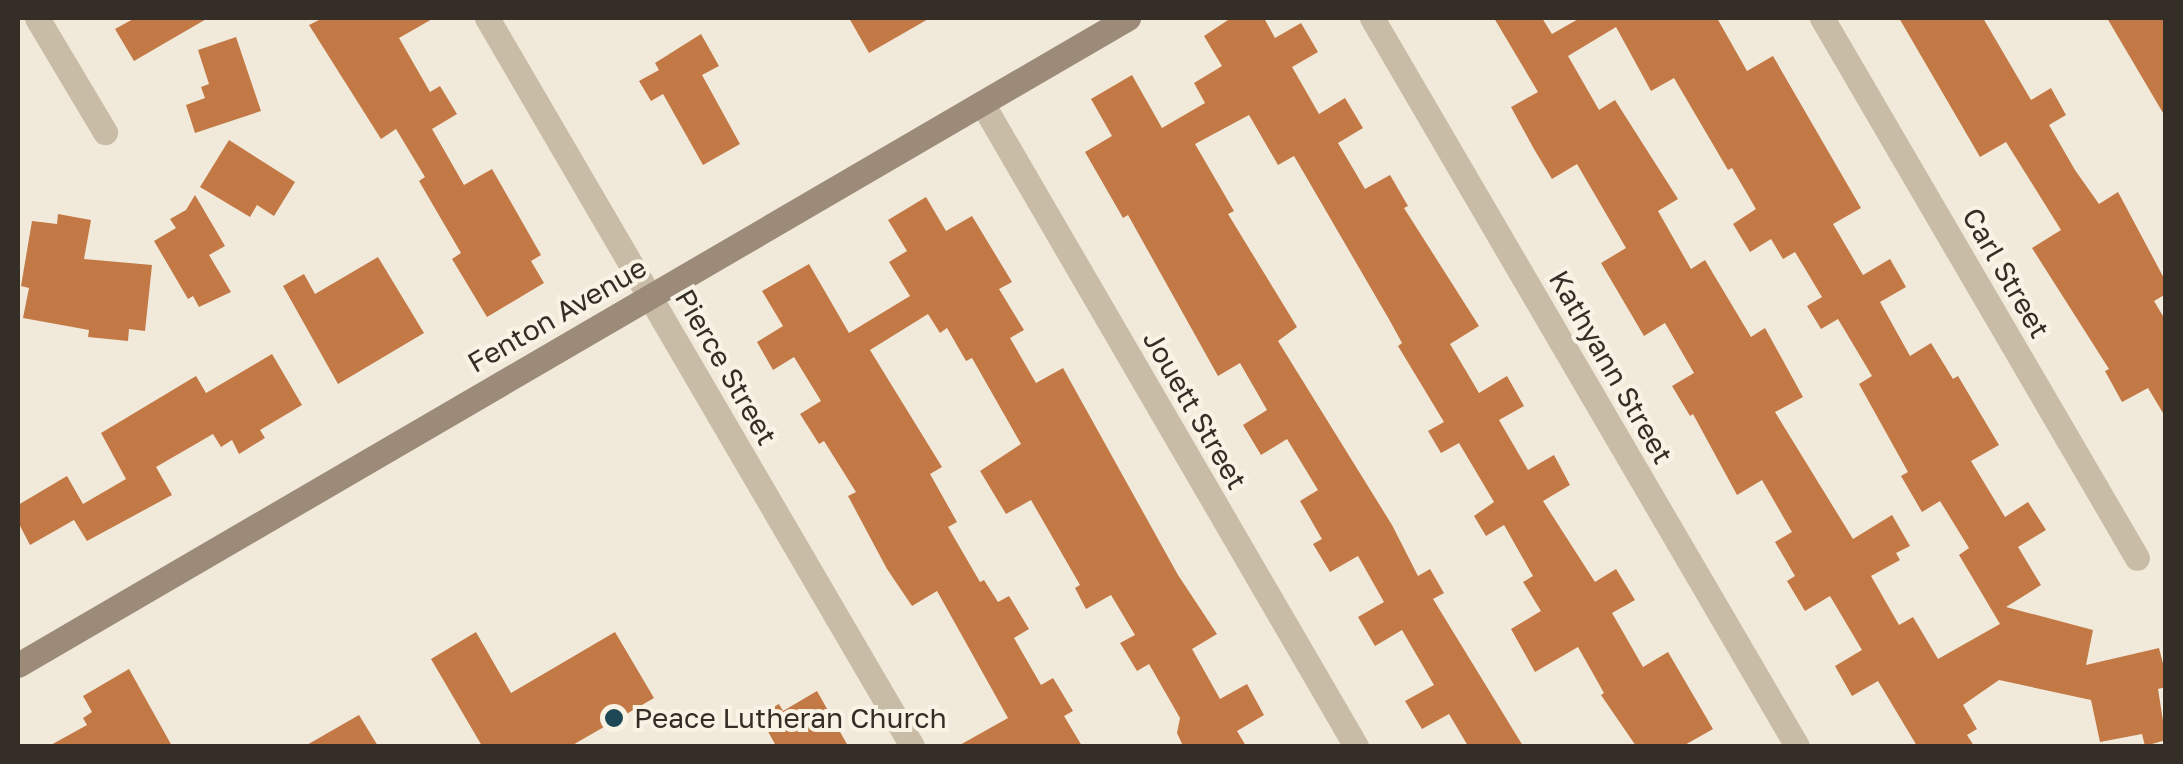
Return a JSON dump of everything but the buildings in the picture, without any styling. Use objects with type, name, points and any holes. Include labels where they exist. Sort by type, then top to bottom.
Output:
[{"type":"street","points":[[38,18],[105,132]]},
{"type":"street","name":"Pierce Street","points":[[487,18],[912,746]]},
{"type":"street","name":"Fenton Avenue","points":[[18,665],[1128,18]]},
{"type":"street","name":"Kathyann Street","points":[[1372,18],[1797,746]]},
{"type":"street","name":"Carl Street","points":[[1822,18],[2137,558]]},
{"type":"street","name":"Jouett Street","points":[[982,103],[1356,746]]},
{"type":"place","name":"Peace Lutheran Church","points":[[614,718]]}]
